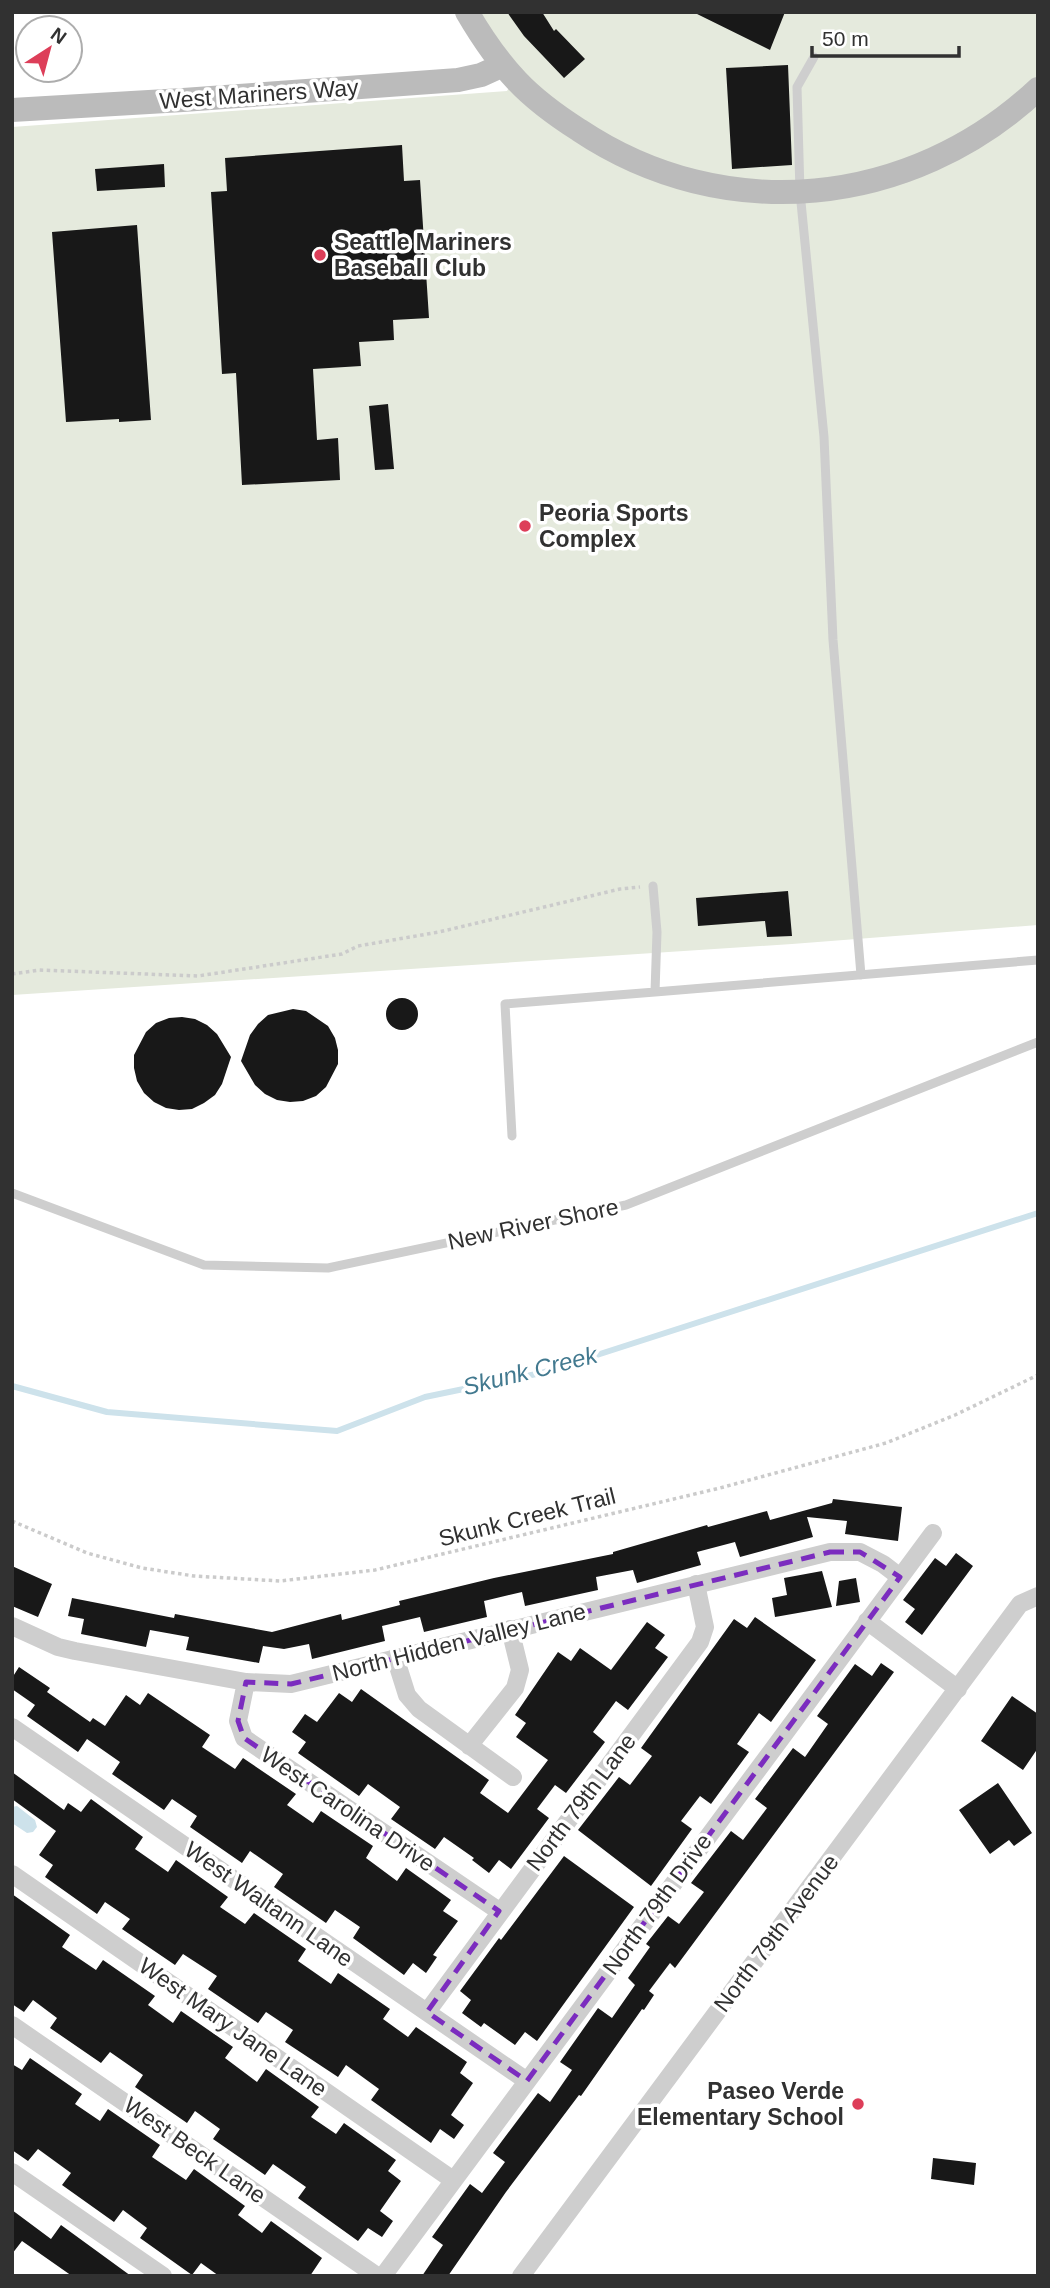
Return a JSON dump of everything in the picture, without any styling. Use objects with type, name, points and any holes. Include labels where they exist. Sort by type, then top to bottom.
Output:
[{"type":"street","points":[[467,12],[503,65],[534,97],[571,125],[607,148],[638,163],[671,176],[718,187],[761,192],[800,192],[873,181],[935,159],[989,129],[1038,89]]},
{"type":"street","name":"West Mariners Way","points":[[12,110],[458,80],[481,75],[503,65]]},
{"type":"street","name":"North 79th Drive","points":[[383,2276],[933,1533]]},
{"type":"street","name":"North Hidden Valley Lane","points":[[12,1626],[58,1647],[246,1682],[291,1684],[830,1552],[860,1552],[900,1577]]},
{"type":"street","name":"North 79th Lane","points":[[427,2012],[699,1642],[705,1627],[696,1584]]},
{"type":"street","name":"North 79th Avenue","points":[[521,2276],[1020,1604],[1037,1596]]},
{"type":"street","points":[[867,1621],[958,1689]]},
{"type":"street","points":[[469,1746],[515,1688],[520,1670],[510,1629]]},
{"type":"street","points":[[395,1657],[407,1695],[419,1709],[513,1777]]},
{"type":"street","name":"West Carolina Drive","points":[[246,1682],[238,1721],[244,1738],[499,1911]]},
{"type":"street","name":"West Waltann Lane","points":[[12,1727],[527,2081]]},
{"type":"street","name":"West Mary Jane Lane","points":[[12,1874],[453,2180]]},
{"type":"street","name":"West Beck Lane","points":[[12,2025],[377,2276]]},
{"type":"street","points":[[12,2172],[163,2276]]},
{"type":"lane","points":[[814,57],[797,87],[800,192],[824,437],[833,640],[861,975]]},
{"type":"lane","points":[[653,886],[657,932],[655,992]]},
{"type":"lane","points":[[512,1136],[505,1004],[1038,960]]},
{"type":"lane","name":"New River Shore","points":[[12,1193],[204,1265],[328,1268],[626,1205],[1038,1042]]},
{"type":"path","points":[[12,974],[39,970],[198,975],[342,954],[358,946],[439,932],[620,889],[653,886]]},
{"type":"path","name":"Skunk Creek Trail","points":[[12,1521],[87,1553],[142,1567],[194,1576],[280,1581],[375,1570],[720,1488],[886,1443],[955,1415],[1038,1375]]},
{"type":"highlighted area","points":[[830,1552],[860,1552],[900,1577],[527,2081],[427,2012],[499,1911],[244,1738],[238,1721],[246,1682],[291,1684]]},
{"type":"shaded area","name":"Peoria Sports Complex","points":[[476,12],[1038,12],[1038,925],[792,944],[12,995],[12,127],[507,91],[520,68]]},
{"type":"water","points":[[17,1806],[35,1820],[37,1827],[33,1832],[27,1833],[12,1823],[12,1807]]},
{"type":"building","points":[[507,12],[542,12],[554,31],[556,29],[585,59],[564,78],[524,36]]},
{"type":"building","points":[[693,12],[785,12],[770,50]]},
{"type":"building","points":[[788,65],[792,165],[732,169],[726,68]]},
{"type":"building","name":"Seattle Mariners Baseball Club","points":[[402,145],[404,181],[420,180],[429,318],[393,320],[394,340],[359,342],[361,366],[313,369],[317,440],[338,438],[340,480],[242,485],[236,373],[222,374],[211,192],[227,191],[225,158]]},
{"type":"building","points":[[164,164],[165,187],[97,191],[95,169]]},
{"type":"building","points":[[137,225],[151,420],[66,422],[52,232]]},
{"type":"building","points":[[388,404],[394,469],[375,470],[369,406]]},
{"type":"building","points":[[788,891],[792,936],[767,937],[765,921],[698,926],[696,898]]},
{"type":"building","points":[[402,998],[413,1003],[418,1014],[413,1025],[402,1030],[391,1025],[386,1014],[391,1003]]},
{"type":"building","points":[[293,1009],[306,1011],[328,1026],[335,1038],[338,1064],[326,1087],[316,1096],[290,1102],[265,1094],[255,1085],[241,1061],[250,1035],[258,1024],[268,1015]]},
{"type":"building","points":[[182,1017],[207,1025],[217,1034],[231,1057],[222,1084],[215,1095],[192,1109],[179,1110],[166,1108],[144,1093],[137,1081],[134,1055],[146,1032],[156,1023]]},
{"type":"building","points":[[833,1499],[902,1507],[898,1541],[845,1534],[847,1521],[807,1517],[813,1537],[740,1557],[735,1542],[697,1552],[701,1565],[637,1583],[633,1570],[596,1577],[598,1590],[525,1606],[522,1592],[484,1601],[487,1617],[424,1632],[420,1617],[382,1626],[385,1641],[312,1659],[309,1644],[284,1649],[263,1646],[259,1663],[186,1650],[189,1637],[150,1630],[146,1647],[81,1634],[84,1619],[68,1616],[72,1598],[174,1618],[175,1614],[272,1632],[341,1614],[342,1620],[400,1605],[399,1601],[613,1554],[707,1525],[708,1527],[767,1511],[770,1520],[832,1503]]},
{"type":"building","points":[[956,1553],[973,1566],[922,1635],[905,1622],[915,1609],[903,1600],[935,1558],[946,1566]]},
{"type":"building","points":[[12,1566],[52,1584],[38,1617],[12,1606]]},
{"type":"building","points":[[822,1571],[832,1607],[775,1617],[772,1598],[787,1595],[784,1578]]},
{"type":"building","points":[[856,1578],[860,1602],[836,1606],[839,1581]]},
{"type":"building","points":[[755,1617],[816,1660],[771,1722],[759,1713],[737,1744],[749,1752],[711,1804],[700,1796],[681,1821],[692,1829],[651,1886],[578,1830],[619,1777],[630,1785],[652,1756],[641,1748],[734,1619],[747,1628]]},
{"type":"building","points":[[647,1622],[665,1635],[655,1648],[668,1657],[628,1710],[616,1701],[593,1732],[605,1742],[566,1793],[555,1785],[537,1809],[549,1818],[511,1869],[499,1860],[489,1873],[472,1860],[474,1858],[444,1837],[435,1849],[391,1819],[400,1807],[368,1784],[359,1796],[298,1753],[306,1742],[292,1732],[305,1714],[317,1722],[339,1693],[352,1702],[361,1689],[489,1780],[480,1793],[508,1813],[548,1760],[516,1737],[526,1723],[515,1715],[558,1652],[571,1661],[580,1648],[611,1670]]},
{"type":"building","points":[[881,1663],[894,1672],[675,1968],[670,1963],[649,1991],[654,1995],[644,2010],[642,2009],[581,2096],[579,2095],[506,2192],[448,2276],[422,2276],[443,2245],[432,2237],[470,2184],[482,2193],[505,2162],[493,2153],[538,2093],[550,2102],[572,2070],[560,2062],[598,2008],[612,2018],[635,1985],[628,1978],[650,1947],[646,1944],[668,1916],[679,1924],[704,1892],[691,1883],[731,1831],[743,1840],[767,1808],[755,1799],[793,1748],[805,1757],[828,1724],[817,1716],[855,1664],[872,1676]]},
{"type":"building","points":[[19,1667],[50,1688],[47,1692],[90,1722],[93,1718],[105,1726],[126,1695],[140,1705],[148,1693],[210,1735],[202,1747],[235,1769],[243,1758],[296,1794],[287,1805],[313,1823],[321,1811],[373,1846],[366,1858],[397,1881],[406,1868],[451,1900],[443,1911],[458,1921],[433,1955],[437,1957],[426,1973],[413,1963],[404,1975],[353,1938],[360,1927],[335,1910],[326,1923],[274,1887],[283,1874],[250,1851],[242,1863],[190,1827],[197,1816],[172,1799],[164,1810],[112,1774],[120,1762],[87,1739],[78,1752],[27,1716],[35,1705],[12,1689],[12,1678]]},
{"type":"building","points":[[1012,1696],[1038,1714],[1038,1748],[1023,1770],[981,1741]]},
{"type":"building","points":[[12,1772],[64,1810],[68,1803],[81,1812],[91,1799],[143,1837],[135,1849],[168,1872],[176,1860],[228,1897],[220,1907],[245,1924],[254,1913],[306,1949],[298,1961],[331,1984],[338,1973],[390,2009],[383,2019],[408,2037],[416,2027],[467,2062],[460,2073],[473,2083],[451,2115],[464,2125],[454,2139],[440,2129],[431,2143],[371,2100],[379,2089],[346,2065],[338,2077],[285,2042],[293,2030],[266,2012],[258,2023],[208,1989],[217,1976],[183,1954],[175,1965],[122,1929],[130,1919],[105,1902],[97,1914],[45,1877],[53,1865],[39,1855],[56,1831],[12,1799]]},
{"type":"building","points":[[998,1783],[1032,1833],[1014,1846],[1009,1840],[990,1854],[959,1810]]},
{"type":"building","points":[[564,1856],[634,1907],[537,2041],[525,2032],[515,2045],[484,2023],[481,2027],[462,2013],[471,2000],[460,1991]]},
{"type":"building","points":[[12,1894],[70,1935],[62,1947],[96,1970],[103,1960],[155,1996],[148,2005],[173,2023],[181,2011],[233,2047],[225,2058],[257,2082],[266,2069],[319,2107],[311,2117],[336,2134],[344,2123],[396,2160],[388,2171],[401,2181],[380,2211],[393,2221],[382,2237],[368,2228],[358,2241],[298,2198],[306,2187],[273,2164],[265,2175],[213,2139],[220,2129],[195,2111],[187,2123],[135,2087],[143,2075],[110,2052],[101,2063],[50,2028],[57,2018],[33,2000],[24,2012],[12,2004]]},
{"type":"building","points":[[30,2058],[82,2094],[75,2104],[100,2121],[108,2109],[160,2145],[152,2157],[186,2180],[194,2169],[245,2206],[238,2215],[262,2233],[271,2221],[322,2258],[310,2276],[219,2276],[201,2263],[192,2275],[140,2238],[147,2228],[123,2210],[114,2222],[62,2185],[71,2173],[38,2149],[28,2161],[12,2150],[12,2064],[22,2070]]},
{"type":"building","points":[[933,2158],[976,2163],[974,2185],[931,2179]]},
{"type":"building","points":[[12,2210],[51,2239],[61,2225],[131,2276],[72,2276],[22,2241],[12,2254]]},
{"type":"waterway","name":"Skunk Creek","points":[[12,1386],[107,1412],[337,1431],[425,1397],[541,1373],[1038,1213]]},
{"type":"place","name":"Seattle Mariners Baseball Club","points":[[320,255]]},
{"type":"place","name":"Peoria Sports Complex","points":[[525,526]]},
{"type":"place","name":"Paseo Verde Elementary School","points":[[858,2104]]}]
